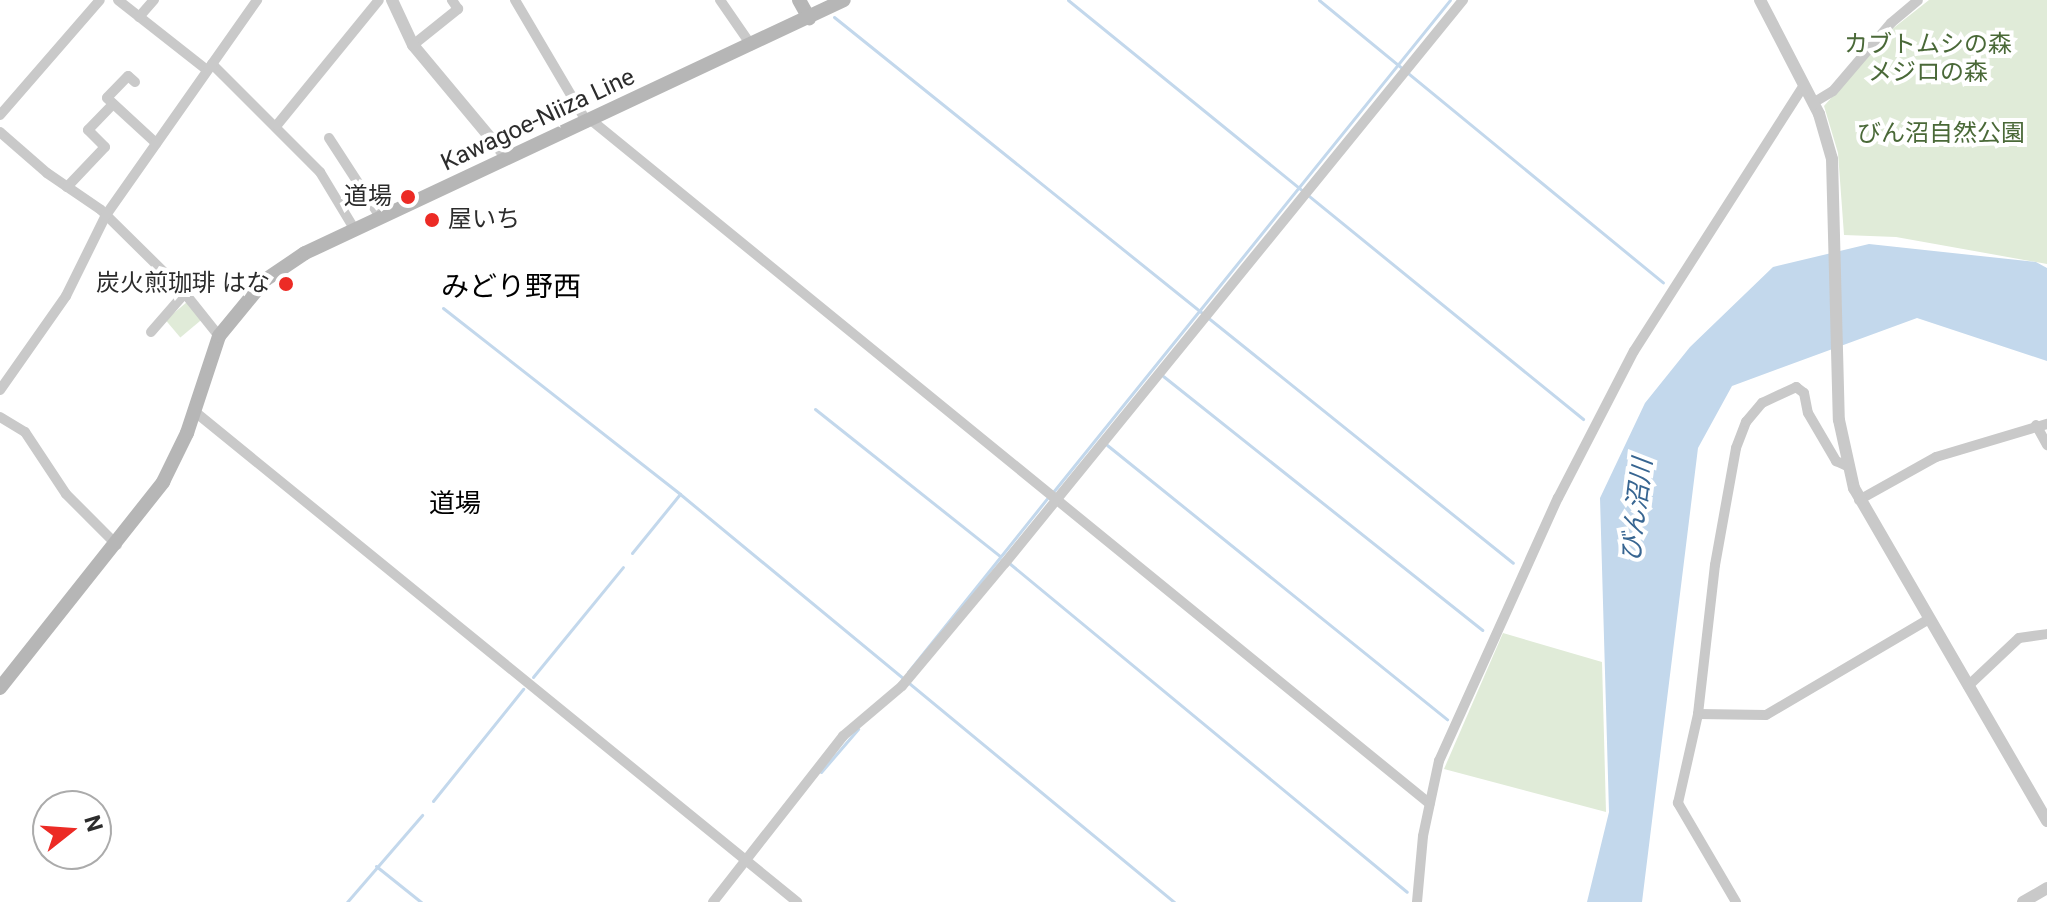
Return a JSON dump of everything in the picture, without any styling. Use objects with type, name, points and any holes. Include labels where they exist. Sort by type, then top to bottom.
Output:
[{"type":"main road","points":[[799,0],[809,18]]},
{"type":"main road","name":"Kawagoe-Niiza Line","points":[[0,688],[117,545],[172,466],[219,336],[265,280],[355,230],[844,0]]},
{"type":"street","points":[[0,115],[100,0]]},
{"type":"street","points":[[118,0],[210,67],[277,125],[320,172],[355,230]]},
{"type":"street","points":[[139,17],[154,0]]},
{"type":"street","points":[[0,390],[66,296],[106,215],[257,0]]},
{"type":"street","points":[[277,125],[379,0]]},
{"type":"street","points":[[392,0],[413,45],[507,158]]},
{"type":"street","points":[[413,45],[458,9],[452,0]]},
{"type":"street","points":[[720,0],[751,45]]},
{"type":"street","points":[[713,902],[843,736],[902,686],[1056,501],[1463,0]]},
{"type":"street","points":[[1760,0],[1813,103],[1832,159],[1839,420],[1847,466],[1859,500],[2047,821]]},
{"type":"street","points":[[1813,103],[1833,91],[1891,23],[1918,0]]},
{"type":"street","points":[[520,1],[589,121],[1430,804]]},
{"type":"street","points":[[135,82],[128,76],[107,98],[156,143]]},
{"type":"street","points":[[1417,902],[1430,804],[1458,714],[1565,485],[1634,351],[1804,85]]},
{"type":"street","points":[[67,187],[105,147],[88,130],[113,104]]},
{"type":"street","points":[[0,132],[106,215],[185,293],[219,336]]},
{"type":"street","points":[[329,138],[381,218]]},
{"type":"street","points":[[151,332],[185,293]]},
{"type":"street","points":[[1736,902],[1678,803],[1698,714],[1715,565],[1736,448],[1746,422],[1773,396],[1801,388],[1812,420],[1836,461],[1847,466]]},
{"type":"street","points":[[194,411],[797,902]]},
{"type":"street","points":[[0,417],[25,432],[66,494],[117,545]]},
{"type":"street","points":[[1859,500],[1936,457],[2041,425],[2047,445]]},
{"type":"street","points":[[1698,714],[1766,715],[1927,620]]},
{"type":"street","points":[[1968,686],[2019,638],[2047,634]]},
{"type":"street","points":[[2023,902],[2047,888]]},
{"type":"green space","name":"びん沼自然公園","points":[[1929,0],[2047,0],[2047,264],[1896,237],[1844,235],[1838,153],[1824,106],[1891,30]]},
{"type":"green space","points":[[187,302],[202,320],[180,338],[166,320]]},
{"type":"green space","points":[[1503,633],[1602,662],[1606,812],[1444,769]]},
{"type":"water","name":"びん沼川","points":[[1869,244],[2036,262],[2047,268],[2047,361],[1917,318],[1732,386],[1698,448],[1642,902],[1587,902],[1609,812],[1600,498],[1645,403],[1690,347],[1773,267]]},
{"type":"waterway","points":[[1068,0],[1583,419]]},
{"type":"waterway","points":[[1319,0],[1663,283]]},
{"type":"waterway","points":[[1053,492],[1450,0]]},
{"type":"waterway","points":[[834,17],[1513,563]]},
{"type":"waterway","points":[[443,308],[680,494],[1174,902]]},
{"type":"waterway","points":[[1163,376],[1482,630]]},
{"type":"waterway","points":[[815,409],[1000,556]]},
{"type":"waterway","points":[[1107,445],[1447,719]]},
{"type":"waterway","points":[[632,553],[680,494]]},
{"type":"waterway","points":[[908,672],[1048,497]]},
{"type":"waterway","points":[[1009,563],[1407,892]]},
{"type":"waterway","points":[[533,677],[623,567]]},
{"type":"waterway","points":[[433,801],[523,689]]},
{"type":"waterway","points":[[821,772],[858,729]]},
{"type":"waterway","points":[[347,902],[422,815]]},
{"type":"waterway","points":[[376,866],[421,902]]},
{"type":"place","name":"道場","points":[[408,197]]},
{"type":"place","name":"屋いち","points":[[432,220]]},
{"type":"place","name":"炭火煎珈琲 はな","points":[[286,284]]},
{"type":"district","name":"みどり野西","points":[[511,287]]},
{"type":"district","name":"道場","points":[[455,504]]},
{"type":"park label","name":"カブトムシの森 メジロの森","points":[[1928,59]]}]
